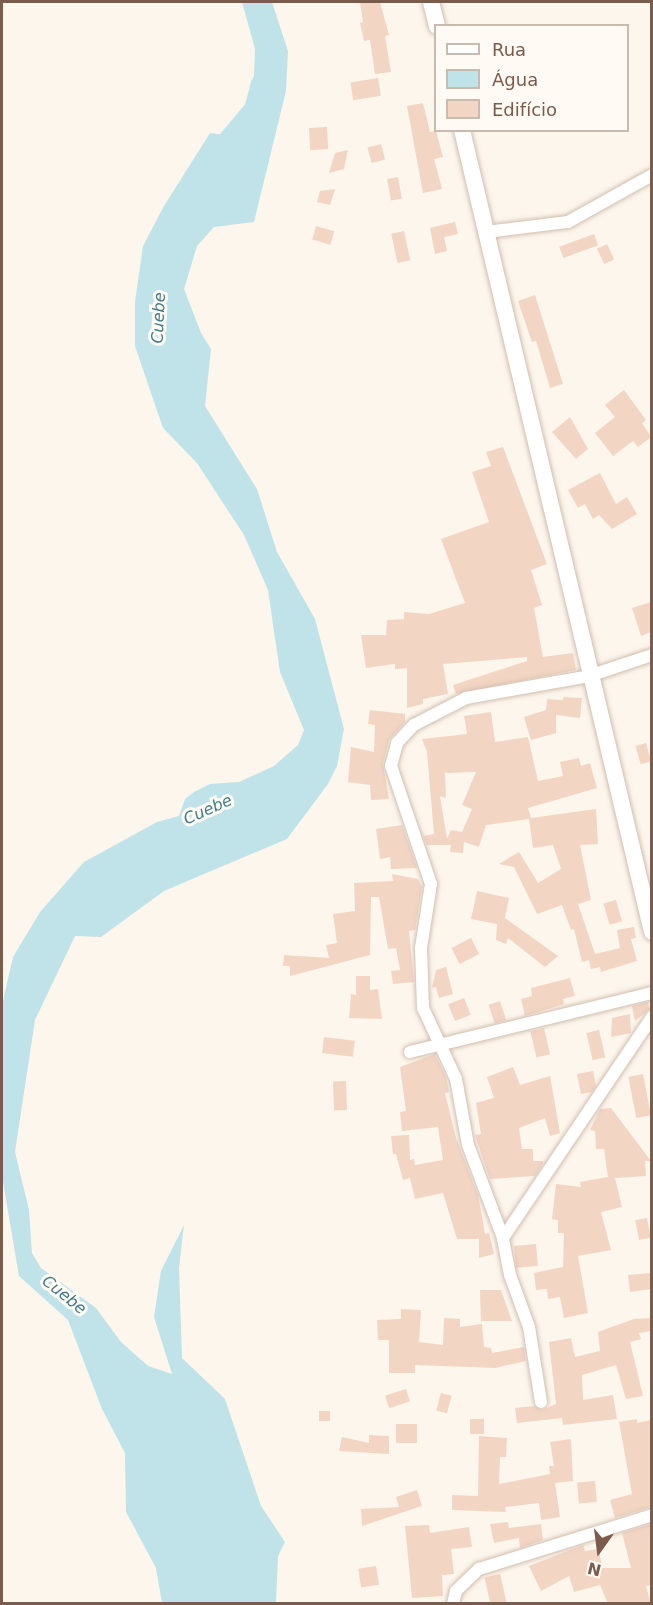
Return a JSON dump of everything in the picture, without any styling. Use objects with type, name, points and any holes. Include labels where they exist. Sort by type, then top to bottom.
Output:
[{"type":"main road","points":[[431,2],[436,24]]},
{"type":"main road","points":[[462,132],[651,932]]},
{"type":"street","points":[[486,232],[568,222],[651,175]]},
{"type":"street","points":[[541,1402],[529,1328],[503,1238],[468,1145],[456,1079],[442,1043],[423,1008],[421,948],[431,884],[411,818],[396,789],[390,766],[397,743],[414,725],[466,698],[589,676],[651,655]]},
{"type":"street","points":[[410,1052],[651,993]]},
{"type":"street","points":[[503,1238],[651,1017]]},
{"type":"street","points":[[453,1604],[456,1591],[479,1569],[651,1515]]},
{"type":"water","points":[[242,2],[272,2],[288,51],[286,91],[254,222],[214,227],[197,246],[184,289],[201,333],[211,349],[205,406],[257,489],[277,552],[315,619],[344,729],[337,766],[328,784],[287,839],[164,891],[101,937],[75,936],[35,1020],[15,1152],[29,1210],[32,1253],[41,1268],[96,1308],[121,1342],[148,1366],[172,1374],[154,1317],[161,1271],[184,1225],[179,1268],[182,1358],[225,1399],[261,1506],[285,1542],[278,1556],[276,1603],[162,1603],[156,1568],[126,1512],[125,1453],[102,1409],[68,1320],[19,1276],[2,1176],[2,1005],[13,957],[40,912],[84,862],[157,822],[179,816],[185,799],[194,792],[210,784],[239,782],[274,766],[298,745],[304,730],[280,672],[268,590],[244,535],[197,463],[163,428],[135,346],[135,302],[143,246],[164,206],[210,133],[244,137],[252,130],[255,49]]},
{"type":"building","points":[[360,2],[380,2],[389,35],[385,36],[391,72],[375,74],[370,40],[364,41],[360,23],[363,22]]},
{"type":"building","points":[[378,78],[381,96],[353,100],[350,82]]},
{"type":"building","points":[[423,103],[430,132],[436,132],[443,157],[434,159],[442,189],[423,193],[407,106]]},
{"type":"building","points":[[327,127],[328,149],[310,150],[309,128]]},
{"type":"building","points":[[381,144],[385,159],[372,163],[367,148]]},
{"type":"building","points":[[348,150],[344,169],[329,173],[335,153]]},
{"type":"building","points":[[398,177],[402,199],[391,201],[387,179]]},
{"type":"building","points":[[335,189],[330,205],[317,202],[320,191]]},
{"type":"building","points":[[455,222],[458,234],[444,237],[447,251],[435,254],[430,228]]},
{"type":"building","points":[[316,226],[334,231],[330,245],[312,239]]},
{"type":"building","points":[[404,231],[410,260],[398,263],[391,234]]},
{"type":"building","points":[[594,234],[598,245],[563,258],[559,247]]},
{"type":"building","points":[[607,244],[614,259],[604,264],[597,249]]},
{"type":"building","points":[[535,295],[563,384],[550,388],[536,341],[532,342],[518,301]]},
{"type":"building","points":[[624,390],[646,420],[642,423],[651,437],[638,447],[633,441],[613,456],[595,433],[615,417],[605,405]]},
{"type":"building","points":[[570,417],[588,449],[576,459],[552,432]]},
{"type":"building","points":[[503,447],[547,564],[531,570],[542,605],[534,608],[543,657],[573,653],[576,670],[456,694],[453,685],[527,661],[527,657],[443,664],[448,694],[423,699],[423,704],[407,708],[407,668],[395,669],[395,664],[366,668],[361,635],[386,635],[387,620],[404,619],[404,612],[429,614],[465,603],[441,539],[489,522],[472,472],[491,466],[486,452]]},
{"type":"building","points":[[600,473],[616,504],[627,497],[637,514],[612,529],[599,515],[593,519],[585,504],[578,508],[568,490]]},
{"type":"building","points":[[651,602],[651,632],[641,636],[632,608]]},
{"type":"building","points":[[563,697],[582,698],[580,718],[556,715],[556,733],[531,740],[524,717],[546,710],[547,699],[563,700]]},
{"type":"building","points":[[370,710],[405,714],[405,722],[389,740],[383,764],[389,799],[371,800],[370,785],[348,782],[351,747],[374,752],[375,725],[368,724]]},
{"type":"building","points":[[491,712],[495,742],[528,737],[538,781],[563,776],[560,762],[579,758],[581,766],[590,763],[597,788],[528,808],[531,818],[596,809],[598,844],[580,845],[591,900],[578,904],[595,954],[620,948],[617,930],[634,927],[636,938],[631,939],[637,961],[601,972],[600,967],[591,969],[589,960],[582,962],[574,929],[571,930],[562,905],[537,914],[514,867],[499,864],[519,852],[538,883],[561,869],[553,845],[533,848],[529,819],[486,825],[479,847],[464,842],[463,853],[450,852],[451,845],[427,845],[423,836],[434,834],[427,752],[422,739],[467,734],[464,716]],"holes":[[[476,772],[462,805],[472,809],[462,832],[451,830],[447,839],[440,796],[446,798],[445,773]]]},
{"type":"building","points":[[646,743],[651,761],[641,764],[635,746]]},
{"type":"building","points":[[402,825],[417,868],[391,869],[390,857],[380,859],[376,829]]},
{"type":"building","points":[[392,874],[418,879],[422,887],[415,930],[409,931],[414,982],[393,984],[391,971],[400,970],[396,948],[388,949],[379,897],[371,897],[370,955],[290,976],[290,966],[283,966],[284,955],[329,958],[326,945],[337,943],[333,914],[355,911],[354,883],[393,881]]},
{"type":"building","points":[[477,891],[509,898],[505,918],[558,956],[545,967],[508,938],[506,944],[496,940],[497,924],[471,919]]},
{"type":"building","points":[[616,900],[622,921],[610,925],[604,904]]},
{"type":"building","points":[[471,938],[479,954],[460,964],[451,948]]},
{"type":"building","points":[[446,967],[453,994],[439,998],[436,987],[432,988],[436,970]]},
{"type":"building","points":[[356,976],[370,976],[370,990],[378,989],[382,1019],[349,1018],[351,994],[356,995]]},
{"type":"building","points":[[570,978],[575,996],[563,999],[564,1004],[525,1016],[521,999],[532,996],[531,988]]},
{"type":"building","points":[[464,998],[471,1015],[455,1021],[448,1004]]},
{"type":"building","points":[[500,1001],[506,1020],[495,1024],[489,1005]]},
{"type":"building","points":[[648,1002],[650,1009],[635,1021],[632,1006]]},
{"type":"building","points":[[630,1014],[631,1033],[611,1037],[612,1018]]},
{"type":"building","points":[[544,1028],[550,1054],[536,1057],[530,1031]]},
{"type":"building","points":[[599,1030],[605,1057],[593,1060],[586,1033]]},
{"type":"building","points":[[324,1037],[355,1041],[353,1057],[322,1053]]},
{"type":"building","points":[[435,1054],[446,1077],[449,1092],[445,1093],[456,1138],[478,1195],[485,1234],[489,1233],[494,1254],[479,1258],[479,1239],[457,1239],[443,1193],[415,1199],[410,1178],[403,1180],[396,1154],[393,1154],[391,1136],[409,1135],[410,1160],[414,1159],[415,1165],[443,1160],[438,1127],[402,1131],[400,1112],[406,1111],[400,1067]]},
{"type":"building","points":[[513,1067],[520,1085],[550,1076],[560,1133],[550,1136],[545,1118],[519,1128],[522,1149],[533,1149],[533,1161],[543,1161],[543,1164],[535,1176],[490,1179],[475,1135],[481,1134],[476,1103],[494,1098],[487,1077]]},
{"type":"building","points":[[593,1071],[596,1086],[592,1092],[581,1094],[577,1074]]},
{"type":"building","points":[[643,1074],[651,1115],[636,1118],[628,1077]]},
{"type":"building","points":[[333,1081],[346,1081],[347,1110],[334,1110]]},
{"type":"building","points":[[611,1108],[651,1161],[645,1161],[646,1176],[615,1178],[622,1207],[601,1212],[611,1250],[578,1256],[588,1313],[564,1318],[560,1297],[548,1299],[547,1289],[536,1290],[534,1273],[563,1267],[564,1233],[558,1233],[558,1220],[552,1219],[556,1184],[581,1187],[580,1182],[608,1177],[604,1149],[596,1149],[595,1131],[590,1130],[600,1109]]},
{"type":"building","points":[[647,1218],[651,1238],[639,1240],[635,1220]]},
{"type":"building","points":[[536,1244],[538,1266],[516,1268],[514,1246]]},
{"type":"building","points":[[651,1273],[651,1289],[630,1292],[628,1275]]},
{"type":"building","points":[[480,1290],[501,1290],[512,1321],[481,1321]]},
{"type":"building","points":[[401,1309],[421,1310],[419,1342],[443,1345],[444,1318],[460,1319],[460,1327],[482,1324],[484,1347],[491,1348],[492,1353],[524,1347],[526,1361],[495,1368],[415,1365],[415,1373],[389,1373],[389,1340],[378,1340],[377,1320],[401,1319]]},
{"type":"building","points":[[651,1318],[651,1331],[639,1333],[641,1339],[630,1342],[643,1396],[626,1399],[616,1365],[582,1375],[583,1400],[613,1395],[617,1419],[563,1425],[562,1418],[517,1423],[515,1408],[534,1406],[542,1410],[556,1404],[549,1342],[571,1338],[575,1357],[600,1351],[598,1332],[634,1319]]},
{"type":"building","points":[[406,1389],[410,1401],[389,1408],[385,1396]]},
{"type":"building","points":[[441,1393],[452,1396],[447,1413],[436,1410]]},
{"type":"building","points":[[319,1411],[330,1411],[330,1421],[319,1421]]},
{"type":"building","points":[[470,1419],[484,1419],[484,1434],[470,1434]]},
{"type":"building","points":[[637,1419],[637,1423],[651,1420],[651,1507],[615,1518],[610,1500],[632,1494],[619,1422]]},
{"type":"building","points":[[396,1424],[417,1424],[417,1443],[396,1443]]},
{"type":"building","points":[[369,1435],[389,1436],[389,1454],[339,1451],[342,1437],[369,1443]]},
{"type":"building","points":[[479,1436],[507,1438],[506,1457],[500,1457],[499,1484],[550,1474],[549,1466],[554,1466],[550,1442],[571,1439],[573,1481],[555,1483],[560,1517],[541,1520],[539,1503],[505,1507],[506,1512],[452,1510],[452,1495],[478,1496]]},
{"type":"building","points":[[595,1481],[597,1502],[579,1503],[577,1483]]},
{"type":"building","points":[[417,1490],[422,1506],[362,1526],[361,1509],[399,1507],[396,1497]]},
{"type":"building","points":[[508,1522],[509,1528],[541,1524],[543,1540],[520,1548],[519,1538],[494,1543],[490,1524]]},
{"type":"building","points":[[651,1524],[651,1585],[646,1586],[651,1604],[608,1604],[600,1585],[574,1592],[569,1576],[541,1591],[529,1566],[583,1545],[585,1551],[599,1549],[602,1568],[631,1568],[622,1533]]},
{"type":"building","points":[[429,1525],[430,1533],[469,1527],[472,1547],[451,1549],[454,1574],[442,1575],[443,1596],[412,1598],[405,1526]]},
{"type":"building","points":[[376,1566],[379,1585],[361,1588],[358,1569]]},
{"type":"building","points":[[500,1574],[507,1604],[491,1604],[484,1578]]},
{"type":"waterway","name":"Cuebe","points":[[213,161],[256,110],[263,84]]}]
